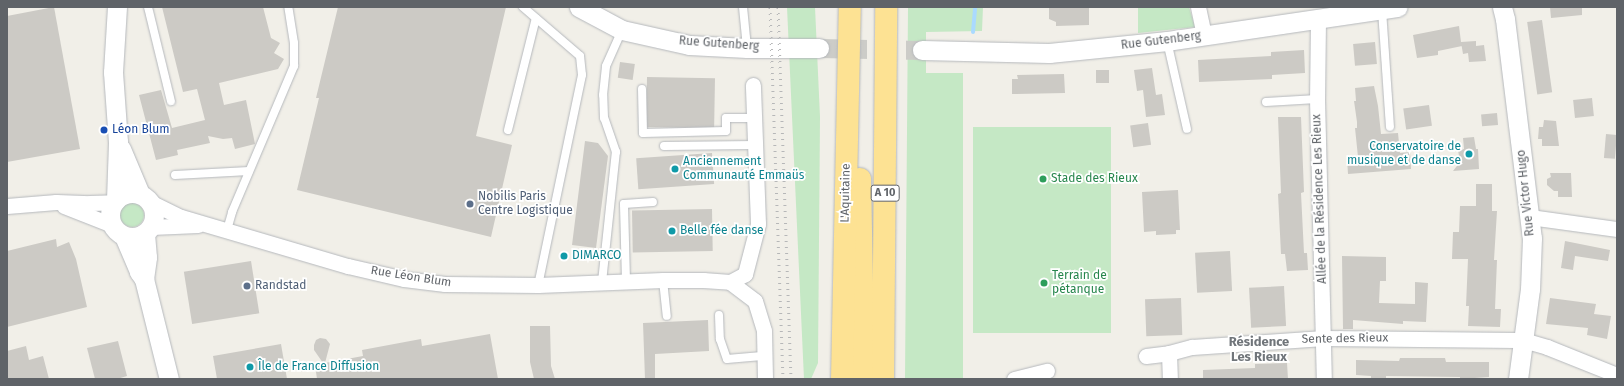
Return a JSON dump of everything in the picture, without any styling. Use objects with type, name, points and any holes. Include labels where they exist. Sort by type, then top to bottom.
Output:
[{"type":"highway","name":"A 10","points":[[883,379],[886,7]]},
{"type":"highway","name":"L'Aquitaine","points":[[842,379],[850,8]]},
{"type":"highway","points":[[850,8],[858,43],[864,379]]},
{"type":"street","points":[[117,7],[113,72],[118,142],[115,201],[110,213],[139,272],[144,279],[169,379]]},
{"type":"street","name":"Rue Gutenberg","points":[[579,7],[622,30],[689,45],[747,48],[819,48]]},
{"type":"street","points":[[1198,7],[1204,36]]},
{"type":"street","name":"Rue Victor Hugo","points":[[1502,7],[1505,20],[1530,217],[1532,262],[1518,379]]},
{"type":"street","name":"Rue Gutenberg","points":[[922,50],[1049,53],[1167,41],[1318,20],[1390,8]]},
{"type":"street","name":"Allée de la Résidence Les Rieux","points":[[1318,20],[1317,99],[1324,379]]},
{"type":"street","points":[[753,85],[758,224],[745,274],[730,282],[755,301],[764,331],[766,379]]},
{"type":"street","points":[[118,142],[145,198],[155,215],[148,230],[147,257],[144,279]]},
{"type":"street","points":[[7,206],[56,202],[90,203],[115,201],[127,194],[145,198]]},
{"type":"street","name":"Rue Léon Blum","points":[[145,198],[181,217],[348,266],[404,279],[445,284],[538,285],[663,280],[730,282]]},
{"type":"street","points":[[56,202],[131,238],[148,230],[207,224]]},
{"type":"street","points":[[1530,217],[1617,229]]},
{"type":"street","name":"Sente des Rieux","points":[[1146,356],[1169,353],[1192,347],[1324,338],[1523,340],[1547,347],[1617,375]]},
{"type":"street","points":[[1169,353],[1170,379]]},
{"type":"street","points":[[1014,379],[1047,371]]},
{"type":"lane","points":[[148,7],[171,102]]},
{"type":"lane","points":[[227,230],[232,212],[294,66],[294,43],[288,7]]},
{"type":"lane","points":[[523,7],[580,56],[582,75],[538,285]]},
{"type":"lane","points":[[743,7],[747,48]]},
{"type":"lane","points":[[1390,8],[1390,127]]},
{"type":"lane","points":[[508,130],[536,18]]},
{"type":"lane","points":[[602,282],[616,152],[604,118],[603,95],[606,66],[622,30]]},
{"type":"lane","points":[[1167,41],[1187,129]]},
{"type":"lane","points":[[642,89],[643,133],[726,131],[726,118],[754,118]]},
{"type":"lane","points":[[1266,102],[1317,99]]},
{"type":"lane","points":[[664,146],[754,146]]},
{"type":"lane","points":[[175,175],[249,171]]},
{"type":"lane","points":[[626,282],[624,204],[653,202]]},
{"type":"lane","points":[[663,280],[666,316]]},
{"type":"lane","points":[[719,316],[720,340],[727,359],[765,356]]},
{"type":"green space","points":[[787,7],[815,7],[820,117],[818,363],[811,379],[804,379]]},
{"type":"green space","points":[[908,7],[983,7],[982,31],[926,32],[926,73],[963,73],[963,379],[905,379]]},
{"type":"green space","points":[[1138,7],[1189,7],[1195,27],[1138,33]]},
{"type":"green space","points":[[973,127],[1111,127],[1111,333],[973,333]]},
{"type":"green space","points":[[132,203],[137,204],[143,210],[143,220],[137,226],[132,227],[127,226],[121,220],[120,215],[121,210],[127,204]]},
{"type":"building","points":[[54,7],[80,149],[7,162],[7,16]]},
{"type":"building","points":[[162,7],[263,7],[271,38],[280,43],[274,53],[284,59],[278,69],[219,83],[224,105],[246,100],[255,144],[235,149],[232,138],[223,139],[208,136],[210,143],[177,150],[178,155],[156,160],[139,95],[161,90],[172,128],[205,120],[197,89],[183,92]]},
{"type":"building","points":[[338,7],[506,7],[476,136],[512,145],[491,237],[297,190],[319,98],[316,98]]},
{"type":"building","points":[[1049,7],[1089,7],[1089,25],[1056,26],[1056,22],[1049,19]]},
{"type":"building","points":[[1550,7],[1582,7],[1582,15],[1551,18]]},
{"type":"building","points":[[1542,20],[1552,92],[1537,94],[1527,22]]},
{"type":"building","points":[[1459,26],[1461,42],[1476,41],[1476,46],[1484,45],[1486,61],[1469,62],[1468,53],[1463,54],[1462,46],[1438,51],[1438,55],[1417,58],[1413,35]]},
{"type":"building","points":[[1375,42],[1377,64],[1355,66],[1353,44]]},
{"type":"building","points":[[1304,50],[1305,73],[1272,75],[1272,79],[1199,82],[1198,60],[1271,56],[1271,52]]},
{"type":"building","points":[[620,62],[635,64],[633,80],[618,78]]},
{"type":"building","points":[[1152,68],[1156,95],[1162,94],[1165,115],[1146,117],[1143,90],[1137,91],[1134,70]]},
{"type":"building","points":[[1096,70],[1109,70],[1109,83],[1096,83]]},
{"type":"building","points":[[1064,74],[1065,93],[1012,94],[1012,79],[1018,79],[1017,75]]},
{"type":"building","points":[[647,77],[715,78],[714,128],[646,127]]},
{"type":"building","points":[[1374,86],[1381,134],[1398,133],[1400,153],[1410,152],[1411,169],[1348,174],[1347,158],[1358,157],[1355,128],[1357,128],[1357,122],[1354,101],[1356,101],[1355,88]]},
{"type":"building","points":[[1592,98],[1594,116],[1575,118],[1573,100]]},
{"type":"building","points":[[1429,105],[1432,126],[1406,129],[1403,109]]},
{"type":"building","points":[[1497,113],[1498,125],[1482,126],[1481,114]]},
{"type":"building","points":[[1278,117],[1301,117],[1304,192],[1301,193],[1304,253],[1307,253],[1308,270],[1287,271],[1285,254],[1281,254],[1278,194],[1281,193]]},
{"type":"building","points":[[1544,120],[1556,121],[1559,146],[1542,146],[1542,139],[1538,139],[1539,127],[1543,127]]},
{"type":"building","points":[[1148,123],[1151,145],[1133,147],[1130,126]]},
{"type":"building","points":[[1606,134],[1617,135],[1615,159],[1604,158]]},
{"type":"building","name":"Conservatoire de musique et de danse","points":[[1474,137],[1476,149],[1478,149],[1479,169],[1453,171],[1460,162],[1458,150],[1464,149],[1463,138]]},
{"type":"building","points":[[585,141],[598,143],[608,156],[596,248],[572,245]]},
{"type":"building","name":"Anciennement Communauté Emmaüs","points":[[712,153],[714,184],[638,189],[636,158]]},
{"type":"building","points":[[1550,173],[1571,173],[1572,197],[1558,197],[1558,191],[1554,191],[1547,185],[1547,179],[1551,177]]},
{"type":"building","points":[[1476,184],[1492,184],[1492,211],[1497,211],[1494,260],[1497,260],[1495,309],[1501,309],[1500,327],[1468,326],[1469,306],[1466,306],[1468,259],[1452,259],[1453,232],[1459,232],[1460,206],[1476,206]]},
{"type":"building","points":[[1178,190],[1180,230],[1176,230],[1176,234],[1156,235],[1156,231],[1144,232],[1142,192]]},
{"type":"building","name":"Belle fée danse","points":[[712,209],[713,251],[633,252],[632,210]]},
{"type":"building","points":[[56,239],[57,247],[69,242],[76,259],[87,307],[7,327],[7,251]]},
{"type":"building","points":[[1565,241],[1610,250],[1608,261],[1575,256],[1573,270],[1561,268]]},
{"type":"building","points":[[1230,251],[1232,291],[1197,293],[1195,253]]},
{"type":"building","points":[[1342,256],[1386,257],[1386,281],[1380,281],[1379,303],[1415,304],[1415,282],[1428,283],[1426,322],[1403,321],[1403,324],[1353,320],[1353,329],[1343,329]]},
{"type":"building","points":[[251,261],[259,313],[192,324],[184,272]]},
{"type":"building","points":[[1284,286],[1286,326],[1251,328],[1249,288]]},
{"type":"building","points":[[1181,298],[1182,335],[1146,336],[1145,299]]},
{"type":"building","points":[[1550,298],[1596,304],[1594,314],[1611,316],[1607,339],[1587,335],[1588,328],[1546,324]]},
{"type":"building","points":[[708,320],[709,351],[655,354],[655,379],[645,379],[643,323]]},
{"type":"building","points":[[530,326],[550,326],[551,366],[555,379],[534,379],[530,362]]},
{"type":"building","points":[[490,334],[498,379],[317,379],[315,365],[323,363],[314,350],[314,345],[316,340],[320,338],[326,339],[330,344],[325,363],[363,356],[362,350],[421,339],[422,346]]},
{"type":"building","points":[[118,341],[127,376],[117,379],[95,379],[87,348]]},
{"type":"building","name":"Île de France Diffusion","points":[[281,344],[287,379],[217,379],[213,356]]},
{"type":"building","points":[[26,346],[29,360],[43,356],[49,379],[7,379],[7,351]]},
{"type":"building","points":[[1400,358],[1445,358],[1446,362],[1489,362],[1489,377],[1460,379],[1460,377],[1386,376],[1386,378],[1371,378],[1371,376],[1356,375],[1356,360],[1399,361]]},
{"type":"building","points":[[1287,363],[1288,379],[1203,379],[1203,370],[1255,368],[1255,364]]},
{"type":"waterway","points":[[973,32],[975,7]]},
{"type":"tunnel","points":[[819,48],[922,50]]},
{"type":"railway","points":[[770,7],[783,379]]},
{"type":"railway","points":[[778,7],[791,379]]},
{"type":"place","name":"Léon Blum","points":[[104,130]]},
{"type":"place","name":"Conservatoire de musique et de danse","points":[[1469,154]]},
{"type":"place","name":"Anciennement Communauté Emmaüs","points":[[675,169]]},
{"type":"place","name":"Stade des Rieux","points":[[1043,179]]},
{"type":"place","name":"Nobilis Paris Centre Logistique","points":[[470,204]]},
{"type":"place","name":"Belle fée danse","points":[[672,231]]},
{"type":"place","name":"DIMARCO","points":[[564,256]]},
{"type":"place","name":"Terrain de pétanque","points":[[1044,283]]},
{"type":"place","name":"Randstad","points":[[247,286]]},
{"type":"place","name":"Île de France Diffusion","points":[[250,367]]},
{"type":"district","name":"Résidence Les Rieux","points":[[1259,350]]}]
